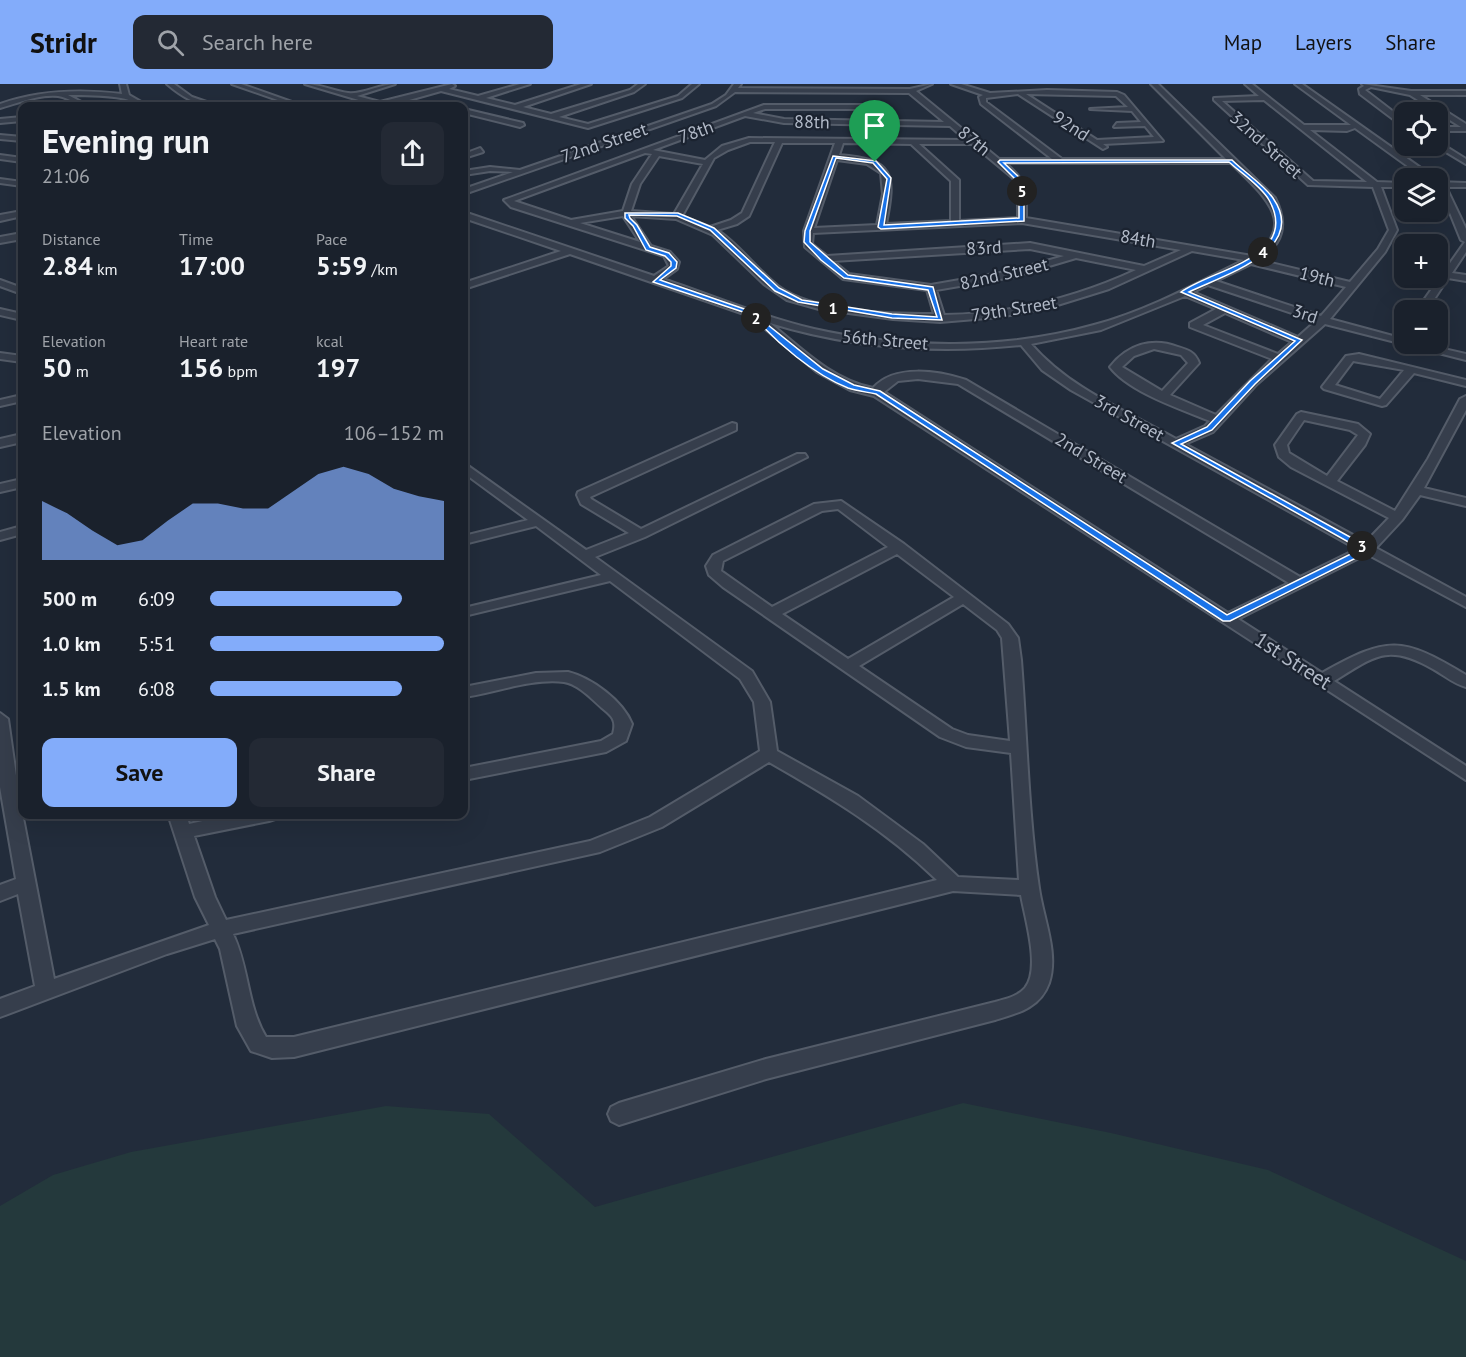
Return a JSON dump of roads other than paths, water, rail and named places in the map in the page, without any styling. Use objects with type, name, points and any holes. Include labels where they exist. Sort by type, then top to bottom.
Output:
[{"type":"street","points":[[170,84],[190,98],[202,102]]},
{"type":"street","points":[[235,84],[288,102]]},
{"type":"street","points":[[308,84],[366,102]]},
{"type":"street","points":[[349,96],[392,84]]},
{"type":"street","points":[[392,102],[459,84]]},
{"type":"street","points":[[477,99],[527,84]]},
{"type":"street","points":[[513,108],[588,84]]},
{"type":"street","points":[[549,117],[632,91],[642,84]]},
{"type":"street","points":[[441,89],[585,126],[680,97],[696,84]]},
{"type":"street","points":[[735,87],[778,87],[823,91],[910,91],[929,84]]},
{"type":"street","points":[[954,84],[988,94],[1117,94],[1148,124],[1159,140],[1096,142]]},
{"type":"street","name":"56th Street","points":[[468,216],[754,314],[834,336],[944,345],[1023,341],[1110,324],[1252,260],[1276,239],[1281,224],[1271,198],[1230,161],[1154,84]]},
{"type":"street","points":[[1176,443],[1209,429],[1219,420],[1279,358],[1323,320],[1392,236],[1392,225],[1377,186],[1248,84]]},
{"type":"street","points":[[1298,84],[1415,168]]},
{"type":"street","points":[[1394,116],[1362,93],[1362,89],[1368,84],[1411,93],[1466,93]]},
{"type":"street","points":[[0,106],[30,96],[123,85],[126,96]]},
{"type":"street","name":"72nd Street","points":[[468,191],[714,105],[735,87]]},
{"type":"street","points":[[39,89],[49,93]]},
{"type":"street","points":[[80,91],[126,96],[137,102]]},
{"type":"street","points":[[823,91],[823,106]]},
{"type":"street","name":"87th","points":[[910,91],[1000,161],[1021,182],[1022,219]]},
{"type":"street","points":[[60,93],[78,102]]},
{"type":"street","name":"92nd","points":[[1020,93],[1096,142],[1120,161]]},
{"type":"street","points":[[1411,93],[1466,128]]},
{"type":"street","points":[[988,94],[982,98],[983,103],[1060,161]]},
{"type":"street","name":"32nd Street","points":[[1265,98],[1216,99],[1306,181],[1323,186],[1394,185]]},
{"type":"street","name":"78th","points":[[655,280],[674,267],[674,262],[667,254],[514,205],[508,200],[768,106],[868,108],[880,112],[891,123]]},
{"type":"street","points":[[1093,108],[1133,109]]},
{"type":"street","points":[[468,112],[520,125]]},
{"type":"street","name":"88th","points":[[743,114],[784,121],[953,124]]},
{"type":"street","points":[[0,121],[18,119]]},
{"type":"street","points":[[1117,125],[1148,124]]},
{"type":"street","points":[[585,126],[585,131],[592,134]]},
{"type":"street","points":[[1300,127],[1347,129],[1355,126]]},
{"type":"street","points":[[1448,129],[1466,128]]},
{"type":"street","points":[[0,137],[18,139]]},
{"type":"street","points":[[601,137],[622,144]]},
{"type":"street","points":[[678,215],[707,162],[718,152],[754,139],[973,142]]},
{"type":"street","points":[[712,229],[734,222],[746,214],[780,139]]},
{"type":"street","points":[[808,231],[840,140]]},
{"type":"street","points":[[912,141],[955,180],[955,223]]},
{"type":"street","points":[[633,147],[656,154],[707,162]]},
{"type":"street","points":[[468,154],[480,150]]},
{"type":"street","points":[[1448,150],[1466,162]]},
{"type":"street","points":[[648,249],[627,214],[635,187],[656,154]]},
{"type":"street","points":[[0,157],[18,159]]},
{"type":"street","points":[[834,157],[870,160],[888,176],[890,183],[881,227]]},
{"type":"street","points":[[1000,161],[1230,161]]},
{"type":"street","points":[[468,172],[490,169],[522,171]]},
{"type":"street","points":[[0,181],[18,183]]},
{"type":"street","points":[[1448,185],[1466,185]]},
{"type":"street","points":[[1448,197],[1466,240]]},
{"type":"street","points":[[0,209],[10,216]]},
{"type":"street","points":[[0,218],[18,215]]},
{"type":"street","name":"79th Street","points":[[571,223],[598,216],[678,215],[712,229],[777,289],[792,298],[846,310],[940,319],[996,315],[1065,301],[1190,249]]},
{"type":"street","name":"84th","points":[[808,231],[1022,219],[1252,260]]},
{"type":"street","name":"82nd Street","points":[[808,231],[808,245],[850,278],[931,288],[1012,274],[1076,255]]},
{"type":"street","points":[[0,240],[18,237]]},
{"type":"street","points":[[1466,245],[1448,275],[1466,278]]},
{"type":"street","name":"83rd","points":[[823,259],[1023,246],[1144,269]]},
{"type":"street","points":[[468,285],[570,251]]},
{"type":"street","name":"19th","points":[[1252,260],[1350,285]]},
{"type":"street","points":[[468,275],[488,278]]},
{"type":"street","name":"3rd","points":[[1207,281],[1323,320],[1394,338]]},
{"type":"street","points":[[0,283],[18,290]]},
{"type":"street","name":"82nd Street","points":[[931,288],[940,319]]},
{"type":"street","points":[[1184,292],[1299,340]]},
{"type":"street","points":[[1223,310],[1194,325],[1279,358]]},
{"type":"street","points":[[0,312],[18,316]]},
{"type":"street","name":"1st Street","points":[[754,314],[765,326],[821,370],[851,387],[878,393],[1466,774]]},
{"type":"street","name":"3rd Street","points":[[1023,341],[1046,369],[1065,382],[1466,603]]},
{"type":"street","points":[[1164,395],[1192,366],[1193,360],[1189,355],[1168,345],[1150,344],[1141,347],[1116,367],[1122,375],[1164,395],[1219,420]]},
{"type":"street","name":"3rd","points":[[1448,352],[1466,357]]},
{"type":"street","points":[[0,356],[18,358]]},
{"type":"street","points":[[1410,370],[1382,402],[1328,387],[1352,357],[1410,370],[1466,383]]},
{"type":"street","name":"2nd Street","points":[[878,393],[882,384],[904,378],[943,377],[962,382],[1298,582]]},
{"type":"street","points":[[0,403],[18,399]]},
{"type":"street","points":[[1227,619],[1367,549],[1383,536],[1418,489],[1466,399]]},
{"type":"street","points":[[1329,482],[1361,442],[1364,434],[1354,427],[1301,416],[1281,445],[1282,452],[1295,464],[1329,482],[1397,517]]},
{"type":"street","points":[[640,534],[586,501],[583,495],[732,427]]},
{"type":"street","points":[[0,443],[18,439]]},
{"type":"street","points":[[584,556],[640,534],[801,457]]},
{"type":"street","points":[[468,470],[610,578],[716,652],[754,684],[764,702],[769,754]]},
{"type":"street","points":[[0,488],[18,484]]},
{"type":"street","points":[[1418,489],[1466,502]]},
{"type":"street","points":[[619,1114],[766,1069],[995,1011],[1024,1000],[1036,986],[1041,966],[1029,888],[1020,748],[1010,638],[998,621],[846,507],[828,504],[716,561],[712,568],[716,575],[951,736],[966,741],[1020,748]]},
{"type":"street","points":[[468,539],[537,522]]},
{"type":"street","points":[[0,536],[18,531]]},
{"type":"street","points":[[772,613],[899,547]]},
{"type":"street","points":[[468,611],[610,578]]},
{"type":"street","points":[[848,666],[964,597]]},
{"type":"street","points":[[1323,680],[1376,650],[1394,647],[1413,651],[1466,682]]},
{"type":"street","points":[[468,691],[536,678],[568,677],[591,689],[620,714],[624,724],[622,734],[606,746],[468,773]]},
{"type":"street","points":[[0,720],[5,799],[27,883],[46,990]]},
{"type":"street","points":[[769,754],[852,801],[916,849],[953,884]]},
{"type":"street","points":[[0,1008],[163,947],[221,929],[593,846],[656,822],[769,754]]},
{"type":"street","points":[[219,819],[179,823],[205,897],[221,929],[234,966],[239,998],[248,1026],[259,1044],[280,1048],[953,884],[1029,888]]},
{"type":"street","points":[[0,893],[27,883]]}]
